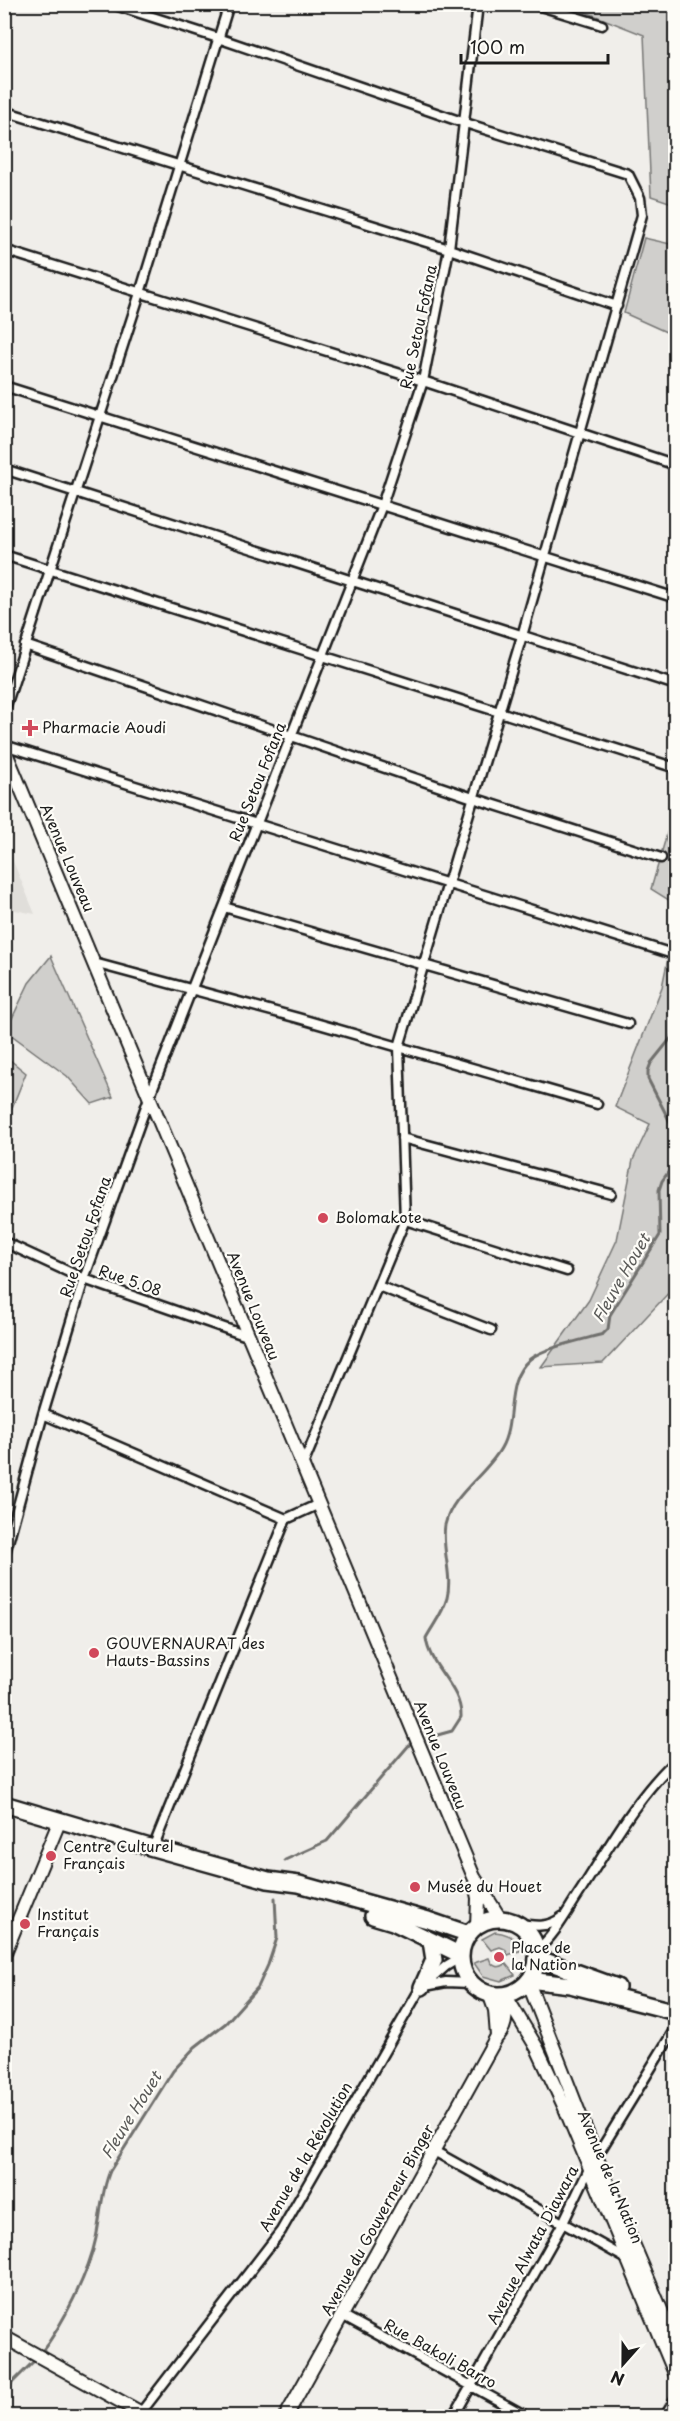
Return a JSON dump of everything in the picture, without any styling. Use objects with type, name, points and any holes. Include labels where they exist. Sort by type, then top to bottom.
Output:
[{"type":"highway","points":[[4,1804],[268,1880],[298,1893],[393,1922],[461,1956]]},
{"type":"highway","points":[[268,1880],[299,1884],[473,1931]]},
{"type":"highway","points":[[532,1981],[536,1954],[531,1938],[508,1922],[489,1921],[473,1931],[464,1944],[461,1956],[464,1971],[471,1983],[498,1994],[516,1991],[532,1981],[570,1985],[675,2011]]},
{"type":"highway","points":[[421,1988],[434,1960],[431,1941]]},
{"type":"highway","points":[[536,1954],[584,1977],[660,2001],[675,2011]]},
{"type":"main road","name":"Avenue Louveau","points":[[4,747],[474,1877],[478,1898],[473,1931]]},
{"type":"main road","points":[[4,1955],[60,1820]]},
{"type":"main road","name":"Avenue Louveau","points":[[474,1877],[508,1922]]},
{"type":"main road","name":"Avenue de la Nation","points":[[532,1981],[596,2156],[675,2345]]},
{"type":"main road","points":[[496,2038],[498,1994]]},
{"type":"main road","name":"Avenue de la Nation","points":[[498,1994],[537,2048],[564,2106],[675,2376]]},
{"type":"main road","name":"Avenue du Gouverneur Binger","points":[[286,2416],[496,2038],[502,2032],[506,2011],[498,1994]]},
{"type":"main road","points":[[4,2337],[142,2415]]},
{"type":"main road","points":[[667,2416],[675,2401]]},
{"type":"street","points":[[112,4],[462,122],[628,174],[643,206],[617,306],[522,636],[399,1047],[405,1220],[303,1465]]},
{"type":"street","points":[[4,712],[140,293],[229,4]]},
{"type":"street","name":"Rue Setou Fofana","points":[[4,1557],[43,1414],[84,1279],[150,1095],[382,505],[423,381],[449,249],[462,122],[478,4]]},
{"type":"street","points":[[534,4],[602,26]]},
{"type":"street","points":[[4,111],[449,249],[617,306]]},
{"type":"street","points":[[4,250],[423,381],[675,465]]},
{"type":"street","points":[[4,386],[675,598]]},
{"type":"street","points":[[4,470],[675,685]]},
{"type":"street","points":[[4,555],[675,768]]},
{"type":"street","points":[[25,645],[473,798],[661,858]]},
{"type":"street","points":[[4,747],[257,823],[675,955]]},
{"type":"street","points":[[224,907],[628,1024]]},
{"type":"street","points":[[94,963],[597,1104]]},
{"type":"street","points":[[402,1138],[611,1194]]},
{"type":"street","points":[[405,1220],[567,1271]]},
{"type":"street","name":"Rue 5.08","points":[[4,1242],[84,1279],[250,1337]]},
{"type":"street","points":[[378,1286],[491,1330]]},
{"type":"street","points":[[43,1414],[286,1519]]},
{"type":"street","points":[[153,1848],[286,1519],[319,1504]]},
{"type":"street","points":[[536,1954],[567,1913],[650,1785],[675,1760]]},
{"type":"street","points":[[508,1922],[536,1926],[549,1925],[567,1913]]},
{"type":"street","name":"Avenue de la Révolution","points":[[142,2415],[281,2231],[421,1988],[461,1956]]},
{"type":"street","points":[[421,1988],[428,1984],[446,1982],[471,1983]]},
{"type":"street","name":"Avenue Alwata Diawara","points":[[454,2416],[563,2223],[596,2156],[675,2027]]},
{"type":"street","points":[[434,2151],[643,2268]]},
{"type":"street","name":"Rue Bakoli Barro","points":[[342,2315],[526,2416]]},
{"type":"shaded area","points":[[568,5],[675,5],[675,204],[651,196],[644,35]]},
{"type":"shaded area","points":[[644,238],[675,245],[675,336],[624,313]]},
{"type":"shaded area","points":[[671,820],[675,821],[675,904],[651,889]]},
{"type":"shaded area","points":[[5,842],[35,914],[5,908]]},
{"type":"shaded area","points":[[675,925],[675,1286],[603,1363],[541,1367],[589,1300],[617,1240],[633,1160],[650,1124],[615,1107],[662,987]]},
{"type":"shaded area","points":[[51,956],[113,1097],[92,1104],[67,1076],[6,1031],[29,983]]},
{"type":"shaded area","points":[[5,1056],[26,1073],[5,1125]]},
{"type":"shaded area","points":[[495,1932],[512,1937],[522,1950],[508,1955],[505,1949],[500,1947],[491,1950],[482,1939]]},
{"type":"shaded area","points":[[489,1958],[496,1966],[506,1964],[515,1975],[501,1981],[483,1976],[474,1963]]},
{"type":"waterway","name":"Fleuve Houet","points":[[676,1032],[651,1063],[648,1071],[648,1079],[671,1124],[676,1128]]},
{"type":"waterway","name":"Fleuve Houet","points":[[434,1736],[452,1731],[461,1717],[456,1696],[433,1658],[426,1638],[447,1598],[449,1580],[444,1534],[449,1514],[462,1494],[495,1458],[501,1448],[506,1437],[513,1390],[522,1368],[530,1359],[544,1351],[603,1334],[608,1329],[610,1315],[660,1235],[659,1190],[662,1181],[676,1161]]},
{"type":"waterway","name":"Fleuve Houet","points":[[285,1860],[327,1841],[410,1744]]},
{"type":"waterway","name":"Fleuve Houet","points":[[40,2354],[66,2314],[81,2283],[96,2238],[103,2195],[110,2171],[173,2071],[195,2047],[226,2023],[258,1987],[277,1938],[275,1898]]},
{"type":"waterway","name":"Fleuve Houet","points":[[4,2391],[36,2359]]},
{"type":"place","name":"Pharmacie Aoudi","points":[[30,728]]},
{"type":"place","name":"Bolomakote","points":[[323,1218]]},
{"type":"place","name":"GOUVERNAURAT des Hauts-Bassins","points":[[94,1653]]},
{"type":"place","name":"Centre Culturel Français","points":[[51,1856]]},
{"type":"place","name":"Musée du Houet","points":[[415,1887]]},
{"type":"place","name":"Institut Français","points":[[25,1924]]},
{"type":"place","name":"Place de la Nation","points":[[499,1957]]}]
